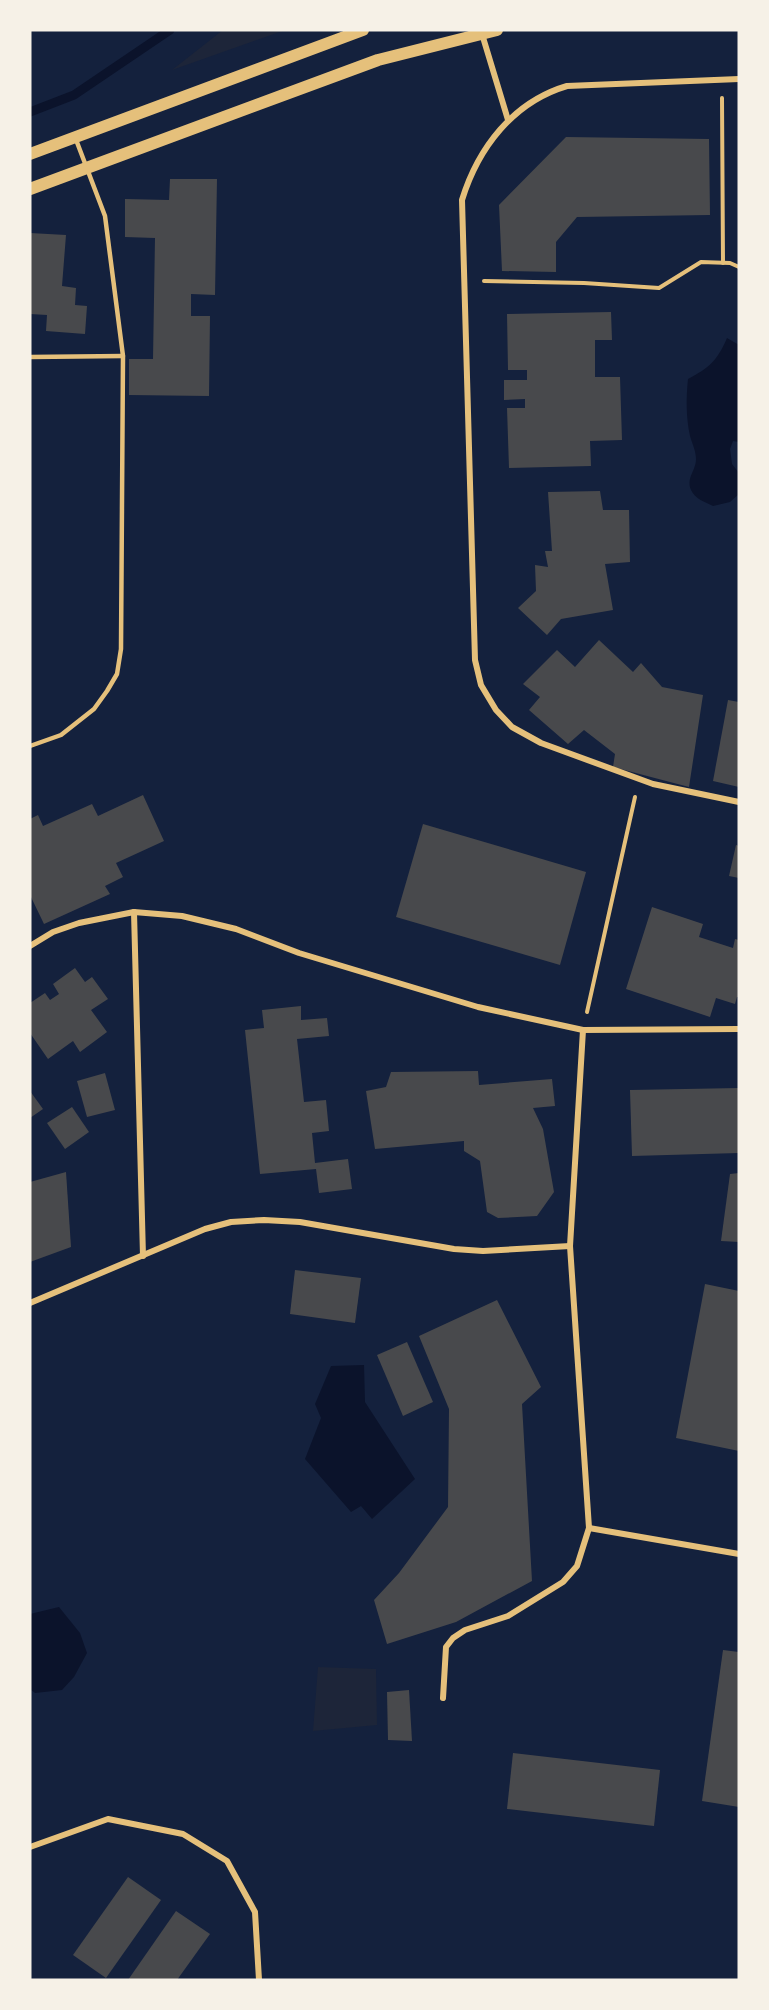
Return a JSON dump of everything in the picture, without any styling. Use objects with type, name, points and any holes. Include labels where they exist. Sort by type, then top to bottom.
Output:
[{"type":"main road","points":[[30,154],[363,30]]},
{"type":"main road","points":[[30,189],[378,60],[497,30]]},
{"type":"street","points":[[482,33],[508,120]]},
{"type":"street","points":[[739,80],[567,86],[549,92],[529,103],[508,120],[476,163],[462,200],[475,660],[481,685],[496,710],[512,728],[541,743],[652,784],[739,802]]},
{"type":"street","points":[[134,912],[143,1256]]},
{"type":"street","points":[[30,946],[53,932],[79,923],[134,912],[182,916],[236,929],[299,953],[478,1007],[583,1030],[739,1029]]},
{"type":"street","points":[[443,1698],[446,1647],[453,1638],[465,1630],[508,1616],[563,1582],[577,1566],[589,1528],[570,1246],[583,1030]]},
{"type":"street","points":[[30,1303],[205,1228],[231,1222],[264,1220],[300,1222],[454,1249],[483,1251],[570,1246]]},
{"type":"street","points":[[589,1528],[739,1554]]},
{"type":"street","points":[[30,1847],[108,1819],[183,1834],[227,1861],[255,1912],[259,1980]]},
{"type":"lane","points":[[30,746],[61,735],[94,709],[117,674],[121,649],[123,356],[105,216],[75,137]]},
{"type":"lane","points":[[30,357],[123,356]]},
{"type":"path","points":[[722,79],[723,263]]},
{"type":"path","points":[[465,280],[584,283],[659,288],[701,262],[723,263],[739,267]]},
{"type":"path","points":[[583,1030],[639,779]]},
{"type":"shaded area","points":[[223,30],[285,30],[172,70]]},
{"type":"shaded area","points":[[727,338],[739,345],[739,442],[733,441],[730,449],[732,464],[739,473],[739,494],[730,502],[713,506],[700,500],[691,490],[690,478],[696,459],[688,422],[687,386],[688,379],[702,371],[716,358]]},
{"type":"shaded area","points":[[364,1365],[365,1402],[415,1479],[372,1519],[361,1506],[351,1512],[305,1459],[321,1418],[315,1404],[331,1366]]},
{"type":"shaded area","points":[[59,1607],[80,1633],[87,1653],[74,1677],[62,1690],[35,1693],[30,1689],[30,1614]]},
{"type":"shaded area","points":[[318,1667],[376,1669],[377,1725],[313,1731]]},
{"type":"building","points":[[566,137],[709,139],[710,215],[577,217],[556,242],[556,272],[502,271],[499,205]]},
{"type":"building","points":[[170,179],[217,179],[215,295],[191,294],[191,316],[210,316],[209,396],[129,395],[129,359],[153,359],[155,238],[125,237],[125,199],[169,200]]},
{"type":"building","points":[[30,233],[66,235],[62,286],[76,288],[75,305],[87,306],[85,334],[46,331],[47,315],[30,314]]},
{"type":"building","points":[[611,312],[612,340],[595,340],[595,377],[620,377],[622,440],[590,441],[591,466],[509,468],[507,408],[525,408],[525,399],[504,400],[504,380],[527,380],[527,370],[508,370],[507,314]]},
{"type":"building","points":[[600,491],[603,510],[629,510],[630,562],[605,564],[613,610],[561,619],[547,635],[518,608],[536,591],[535,565],[548,567],[545,551],[552,551],[548,492]]},
{"type":"building","points":[[599,640],[633,672],[641,663],[662,687],[703,695],[689,787],[613,767],[615,754],[584,730],[568,744],[529,710],[540,697],[523,684],[557,650],[575,667]]},
{"type":"building","points":[[728,700],[739,702],[739,787],[713,781]]},
{"type":"building","points":[[143,795],[164,841],[116,863],[123,877],[105,886],[110,894],[44,924],[30,895],[30,819],[38,815],[43,826],[92,804],[98,816]]},
{"type":"building","points":[[423,824],[586,872],[560,965],[396,917]]},
{"type":"building","points":[[736,845],[739,846],[739,878],[729,876]]},
{"type":"building","points":[[652,907],[703,924],[699,937],[733,948],[735,939],[739,940],[739,997],[735,1004],[716,998],[710,1017],[626,989]]},
{"type":"building","points":[[75,968],[85,982],[92,977],[108,999],[91,1010],[107,1032],[80,1052],[73,1041],[48,1059],[30,1033],[30,1003],[45,993],[50,1000],[59,994],[53,984]]},
{"type":"building","points":[[301,1006],[301,1020],[327,1018],[329,1036],[297,1039],[304,1102],[326,1100],[329,1131],[312,1133],[315,1163],[348,1159],[352,1189],[319,1193],[316,1169],[260,1174],[245,1030],[264,1028],[262,1010]]},
{"type":"building","points":[[478,1071],[479,1085],[552,1079],[555,1106],[533,1108],[543,1129],[554,1192],[537,1216],[498,1218],[487,1212],[480,1161],[464,1151],[464,1141],[375,1149],[366,1091],[386,1087],[391,1072]]},
{"type":"building","points":[[105,1073],[115,1110],[87,1117],[77,1081]]},
{"type":"building","points":[[739,1088],[739,1153],[632,1156],[630,1090]]},
{"type":"building","points":[[30,1091],[43,1109],[30,1118]]},
{"type":"building","points":[[72,1107],[89,1132],[65,1149],[47,1123]]},
{"type":"building","points":[[66,1172],[71,1247],[30,1262],[30,1182]]},
{"type":"building","points":[[739,1173],[739,1242],[721,1241],[730,1174]]},
{"type":"building","points":[[295,1270],[361,1278],[355,1323],[290,1314]]},
{"type":"building","points":[[705,1284],[739,1291],[739,1451],[676,1438]]},
{"type":"building","points":[[497,1300],[541,1387],[522,1404],[532,1581],[456,1622],[387,1644],[374,1600],[399,1573],[448,1507],[449,1409],[419,1336]]},
{"type":"building","points":[[407,1342],[433,1402],[403,1416],[377,1355]]},
{"type":"building","points":[[723,1650],[739,1652],[739,1807],[702,1801]]},
{"type":"building","points":[[409,1690],[412,1741],[388,1740],[387,1692]]},
{"type":"building","points":[[513,1753],[660,1770],[654,1826],[507,1809]]},
{"type":"building","points":[[128,1877],[161,1900],[106,1978],[73,1955]]},
{"type":"building","points":[[176,1911],[210,1934],[177,1980],[128,1980]]},
{"type":"waterway","points":[[30,112],[74,95],[170,30]]}]
